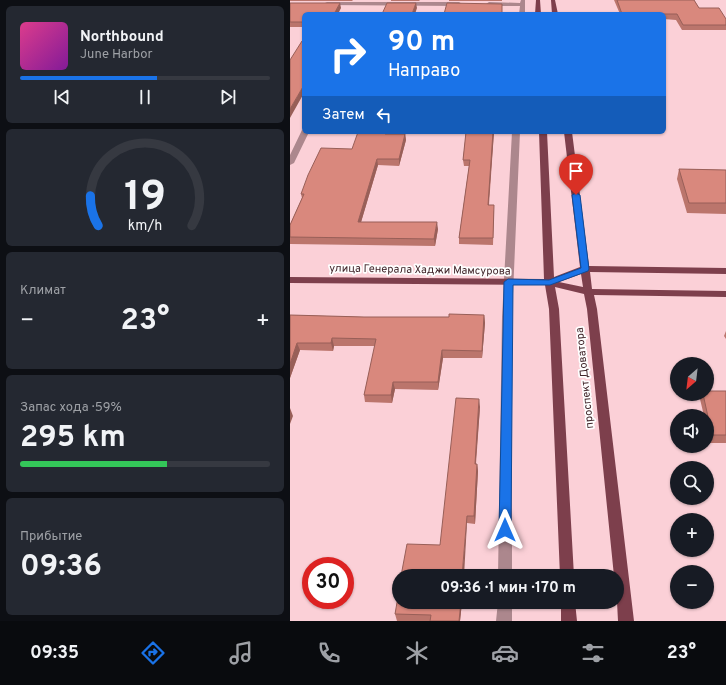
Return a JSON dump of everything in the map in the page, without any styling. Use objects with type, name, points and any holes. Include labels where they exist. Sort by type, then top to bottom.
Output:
[{"type":"main road","points":[[538,0],[538,12]]},
{"type":"main road","points":[[553,0],[555,12]]},
{"type":"main road","points":[[543,134],[550,282],[554,309],[567,569]]},
{"type":"main road","name":"проспект Доватора","points":[[568,134],[588,292],[592,309],[626,621]]},
{"type":"main road","name":"улица Генерала Хаджи Мамсурова","points":[[550,282],[585,269],[726,271]]},
{"type":"main road","name":"улица Генерала Хаджи Мамсурова","points":[[290,280],[550,282],[588,292],[726,294]]},
{"type":"main road","points":[[568,609],[569,621]]},
{"type":"street","points":[[481,4],[523,2],[522,12]]},
{"type":"street","points":[[321,4],[466,4]]},
{"type":"street","points":[[290,163],[304,134]]},
{"type":"street","points":[[505,569],[508,282],[516,134]]},
{"type":"street","points":[[504,621],[505,609]]},
{"type":"building","points":[[617,0],[694,0],[699,8],[719,8],[726,19],[726,25],[683,25],[677,14],[666,14],[666,12],[621,12]]},
{"type":"building","points":[[290,3],[340,3],[335,12],[302,12],[302,22],[290,22]]},
{"type":"building","points":[[387,3],[416,3],[413,12],[383,12]]},
{"type":"building","points":[[447,3],[502,4],[502,12],[445,12]]},
{"type":"building","points":[[302,41],[302,88],[290,109],[290,60]]},
{"type":"building","points":[[357,134],[405,134],[399,159],[377,159],[358,222],[437,222],[434,239],[290,237],[290,225],[304,194],[301,194],[308,175],[321,148],[352,149]]},
{"type":"building","points":[[466,134],[493,134],[488,205],[494,205],[493,238],[459,238],[470,160],[463,160]]},
{"type":"building","points":[[679,169],[726,170],[726,203],[689,203]]},
{"type":"building","points":[[449,314],[484,315],[482,351],[442,350],[438,382],[393,382],[391,395],[364,395],[376,339],[332,338],[331,343],[297,343],[290,364],[290,315],[449,317]]},
{"type":"building","points":[[714,391],[726,391],[726,435],[714,435],[714,409],[706,409],[705,401],[714,401]]},
{"type":"building","points":[[456,398],[479,399],[475,464],[477,464],[474,516],[467,516],[463,569],[402,569],[407,544],[440,545]]},
{"type":"building","points":[[396,609],[460,609],[459,621],[430,621],[431,615],[395,614]]},
{"type":"route","points":[[505,530],[508,282],[550,282],[585,269],[576,195]]}]
